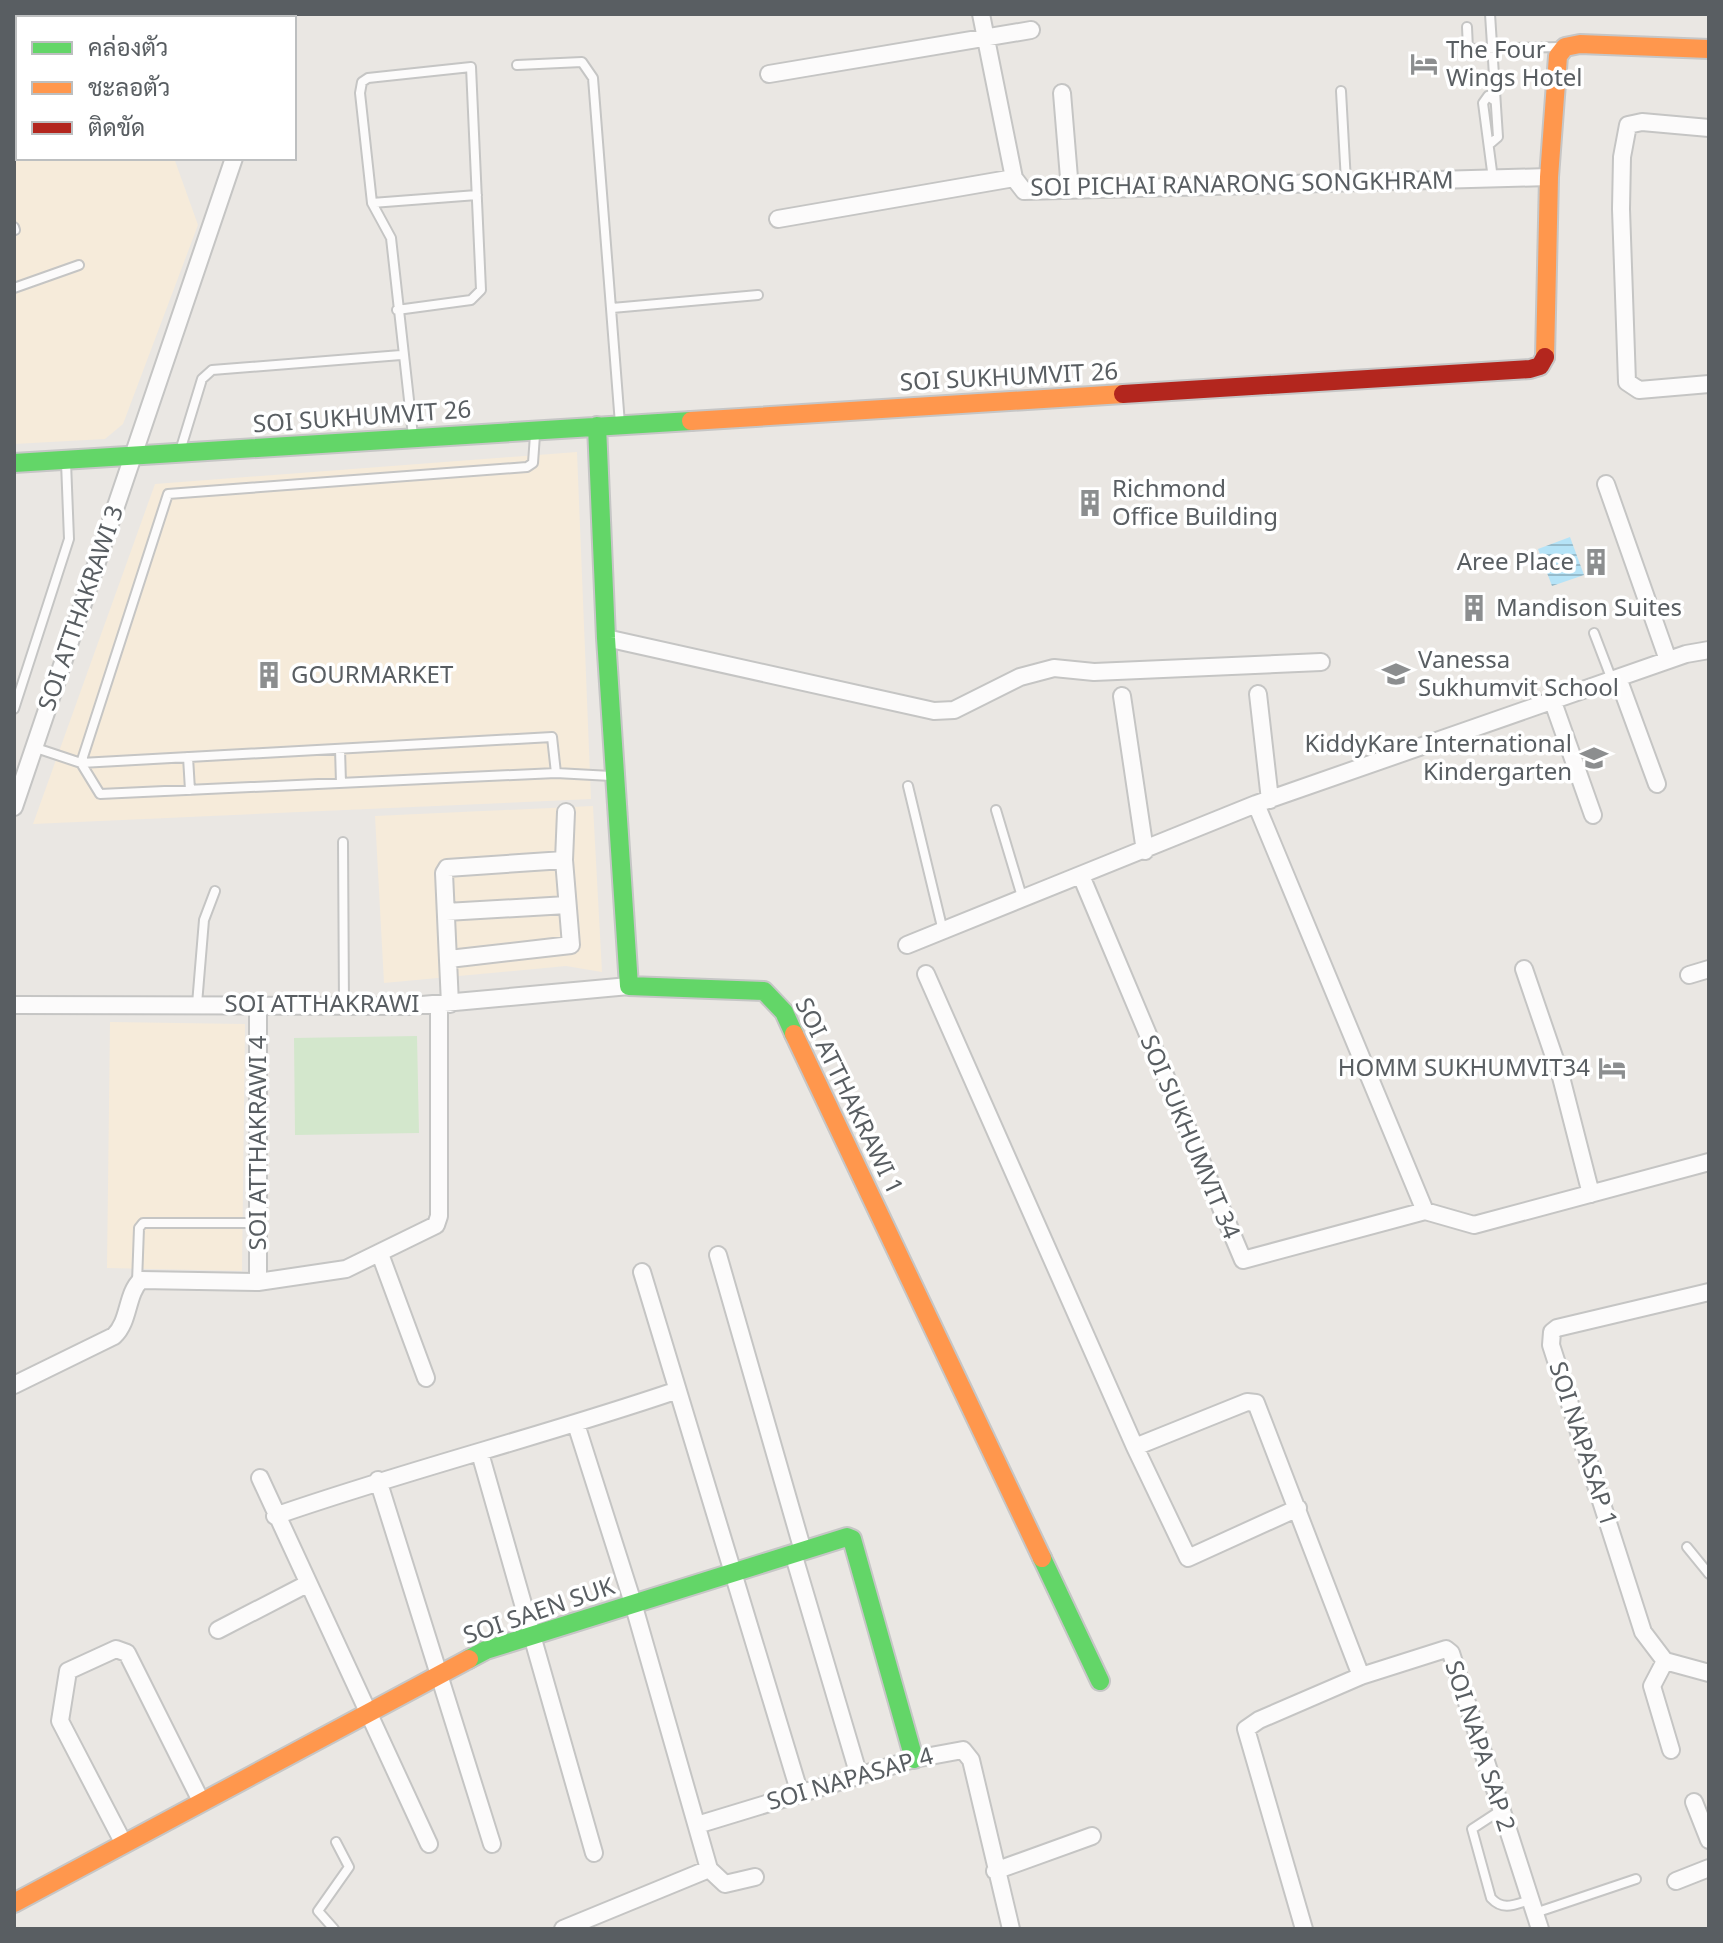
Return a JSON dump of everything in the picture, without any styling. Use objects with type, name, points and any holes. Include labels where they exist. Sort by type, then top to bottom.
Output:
[{"type":"street","name":"SOI PICHAI RANARONG SONGKHRAM","points":[[981,14],[1014,178],[1024,191],[1549,177]]},
{"type":"street","points":[[769,74],[1031,30]]},
{"type":"street","points":[[1565,47],[1580,44],[1709,49]]},
{"type":"street","name":"SOI SUKHUMVIT 26","points":[[14,463],[1530,369],[1540,366],[1545,357],[1555,72],[1558,56],[1565,47]]},
{"type":"street","points":[[1062,93],[1070,190]]},
{"type":"street","points":[[1709,128],[1642,122],[1628,125],[1622,157],[1621,254],[1627,382],[1639,390],[1709,384]]},
{"type":"street","name":"SOI ATTHAKRAWI 3","points":[[14,807],[32,747],[135,455],[231,161]]},
{"type":"street","points":[[778,219],[1014,178]]},
{"type":"street","points":[[597,426],[606,638],[629,986]]},
{"type":"street","points":[[1606,484],[1668,660]]},
{"type":"street","points":[[606,638],[934,711],[954,710],[1020,677],[1054,668],[1094,672],[1321,662]]},
{"type":"street","points":[[907,945],[1082,878],[1263,802],[1668,660],[1709,650]]},
{"type":"street","points":[[1615,679],[1657,784]]},
{"type":"street","points":[[1258,694],[1263,802],[1425,1211],[1474,1225],[1709,1162]]},
{"type":"street","points":[[1122,696],[1145,851]]},
{"type":"street","points":[[1553,702],[1593,815]]},
{"type":"street","points":[[449,959],[567,948],[573,942],[564,860],[566,812]]},
{"type":"street","points":[[14,1385],[114,1336],[121,1330],[137,1282],[258,1282],[346,1269],[436,1225],[439,1216],[444,1004],[449,959],[444,873],[452,866],[564,860]]},
{"type":"street","name":"SOI SUKHUMVIT 34","points":[[1082,878],[1243,1260],[1425,1211]]},
{"type":"street","points":[[446,912],[567,905]]},
{"type":"street","points":[[1524,969],[1561,1077],[1591,1194]]},
{"type":"street","points":[[1689,975],[1709,969]]},
{"type":"street","points":[[926,974],[1135,1447],[1188,1558],[1298,1508]]},
{"type":"street","name":"SOI ATTHAKRAWI","points":[[14,1005],[444,1004],[629,986]]},
{"type":"street","name":"SOI ATTHAKRAWI 1","points":[[629,986],[764,991],[775,999],[1100,1681]]},
{"type":"street","name":"SOI ATTHAKRAWI 4","points":[[258,1004],[258,1282]]},
{"type":"street","points":[[380,1254],[426,1378]]},
{"type":"street","points":[[718,1255],[859,1776]]},
{"type":"street","points":[[642,1272],[675,1391],[736,1573],[800,1794]]},
{"type":"street","name":"SOI NAPASAP 1","points":[[1665,1661],[1643,1632],[1551,1345],[1552,1332],[1709,1292]]},
{"type":"street","points":[[275,1516],[378,1480],[480,1453],[675,1391]]},
{"type":"street","points":[[1135,1447],[1247,1402],[1256,1403],[1361,1676],[1252,1723],[1245,1731],[1304,1929]]},
{"type":"street","points":[[576,1424],[633,1603],[709,1869],[725,1884],[755,1877]]},
{"type":"street","points":[[480,1453],[594,1853]]},
{"type":"street","points":[[260,1478],[429,1844]]},
{"type":"street","points":[[378,1480],[492,1844]]},
{"type":"street","name":"SOI SAEN SUK","points":[[14,1903],[486,1650],[844,1538],[852,1539],[914,1759]]},
{"type":"street","points":[[218,1630],[307,1584]]},
{"type":"street","points":[[124,1844],[60,1721],[68,1671],[116,1649],[127,1653],[201,1801]]},
{"type":"street","name":"SOI NAPA SAP 2","points":[[1361,1676],[1443,1649],[1449,1650],[1535,1914]]},
{"type":"street","points":[[1671,1750],[1652,1686],[1665,1661],[1709,1673]]},
{"type":"street","name":"SOI NAPASAP 4","points":[[697,1825],[914,1759],[954,1749],[963,1750],[971,1760],[1011,1929]]},
{"type":"street","points":[[1694,1802],[1709,1840]]},
{"type":"street","points":[[995,1871],[1092,1836]]},
{"type":"street","points":[[1676,1881],[1709,1868]]},
{"type":"street","points":[[563,1929],[709,1869]]},
{"type":"lane","points":[[1490,14],[1495,101],[1488,96],[1483,103],[1485,139],[1491,143],[1493,179]]},
{"type":"lane","points":[[1467,27],[1468,49],[1565,47]]},
{"type":"lane","points":[[517,65],[582,62],[590,68],[597,101],[620,425]]},
{"type":"lane","points":[[397,310],[478,297],[481,290],[471,67],[368,78],[362,82],[372,203],[391,238],[397,310],[401,355],[413,437]]},
{"type":"lane","points":[[1341,91],[1346,183]]},
{"type":"lane","points":[[372,203],[477,195]]},
{"type":"lane","points":[[14,288],[79,265]]},
{"type":"lane","points":[[612,308],[758,295]]},
{"type":"lane","points":[[180,452],[202,379],[212,370],[401,355]]},
{"type":"lane","points":[[535,430],[533,463],[527,467],[168,494],[81,763],[100,794],[556,773],[615,776]]},
{"type":"lane","points":[[14,709],[69,539],[66,462]]},
{"type":"lane","points":[[1594,633],[1615,679]]},
{"type":"lane","points":[[32,747],[81,763],[552,737],[556,773]]},
{"type":"lane","points":[[340,749],[341,783]]},
{"type":"lane","points":[[188,757],[190,790]]},
{"type":"lane","points":[[908,786],[943,931]]},
{"type":"lane","points":[[996,810],[1023,900]]},
{"type":"lane","points":[[343,842],[344,1006]]},
{"type":"lane","points":[[197,1004],[204,920],[215,891]]},
{"type":"lane","points":[[137,1282],[139,1228],[143,1223],[258,1223]]},
{"type":"lane","points":[[1687,1547],[1709,1574]]},
{"type":"lane","points":[[1501,1810],[1472,1829],[1491,1898],[1498,1905],[1535,1914],[1636,1879]]},
{"type":"lane","points":[[334,1929],[318,1911],[349,1867],[336,1842]]},
{"type":"shaded area","points":[[14,14],[120,14],[16,16],[16,160],[175,160],[198,225],[123,424],[105,439],[14,444]]},
{"type":"shaded area","points":[[577,452],[591,799],[33,824],[155,484]]},
{"type":"shaded area","points":[[593,806],[602,972],[566,966],[384,983],[375,816]]},
{"type":"shaded area","points":[[110,1022],[245,1024],[242,1271],[107,1268]]},
{"type":"green space","points":[[417,1036],[419,1133],[295,1135],[294,1038]]},
{"type":"water","points":[[1570,537],[1584,575],[1552,586],[1538,549]]},
{"type":"traffic: fast","points":[[14,463],[691,421]]},
{"type":"traffic: fast","points":[[597,426],[606,638],[629,986],[764,991],[784,1012],[794,1034]]},
{"type":"traffic: fast","points":[[469,1659],[486,1650],[847,1537],[852,1539],[914,1759]]},
{"type":"traffic: fast","points":[[1042,1558],[1100,1681]]},
{"type":"traffic: slow","points":[[1545,357],[1549,177],[1558,56],[1565,47],[1580,44],[1709,49]]},
{"type":"traffic: slow","points":[[691,421],[1123,394]]},
{"type":"traffic: slow","points":[[794,1034],[1042,1558]]},
{"type":"traffic: slow","points":[[14,1903],[469,1659]]},
{"type":"traffic: jam","points":[[1123,394],[1530,369],[1540,366],[1545,357]]},
{"type":"place","name":"The Four Wings Hotel","points":[[1424,64]]},
{"type":"place","name":"Richmond Office Building","points":[[1090,503]]},
{"type":"place","name":"Aree Place","points":[[1596,562]]},
{"type":"place","name":"Mandison Suites","points":[[1474,608]]},
{"type":"place","name":"Vanessa Sukhumvit School","points":[[1396,674]]},
{"type":"place","name":"GOURMARKET","points":[[269,675]]},
{"type":"place","name":"KiddyKare International Kindergarten","points":[[1594,758]]},
{"type":"place","name":"HOMM SUKHUMVIT34","points":[[1612,1068]]}]
